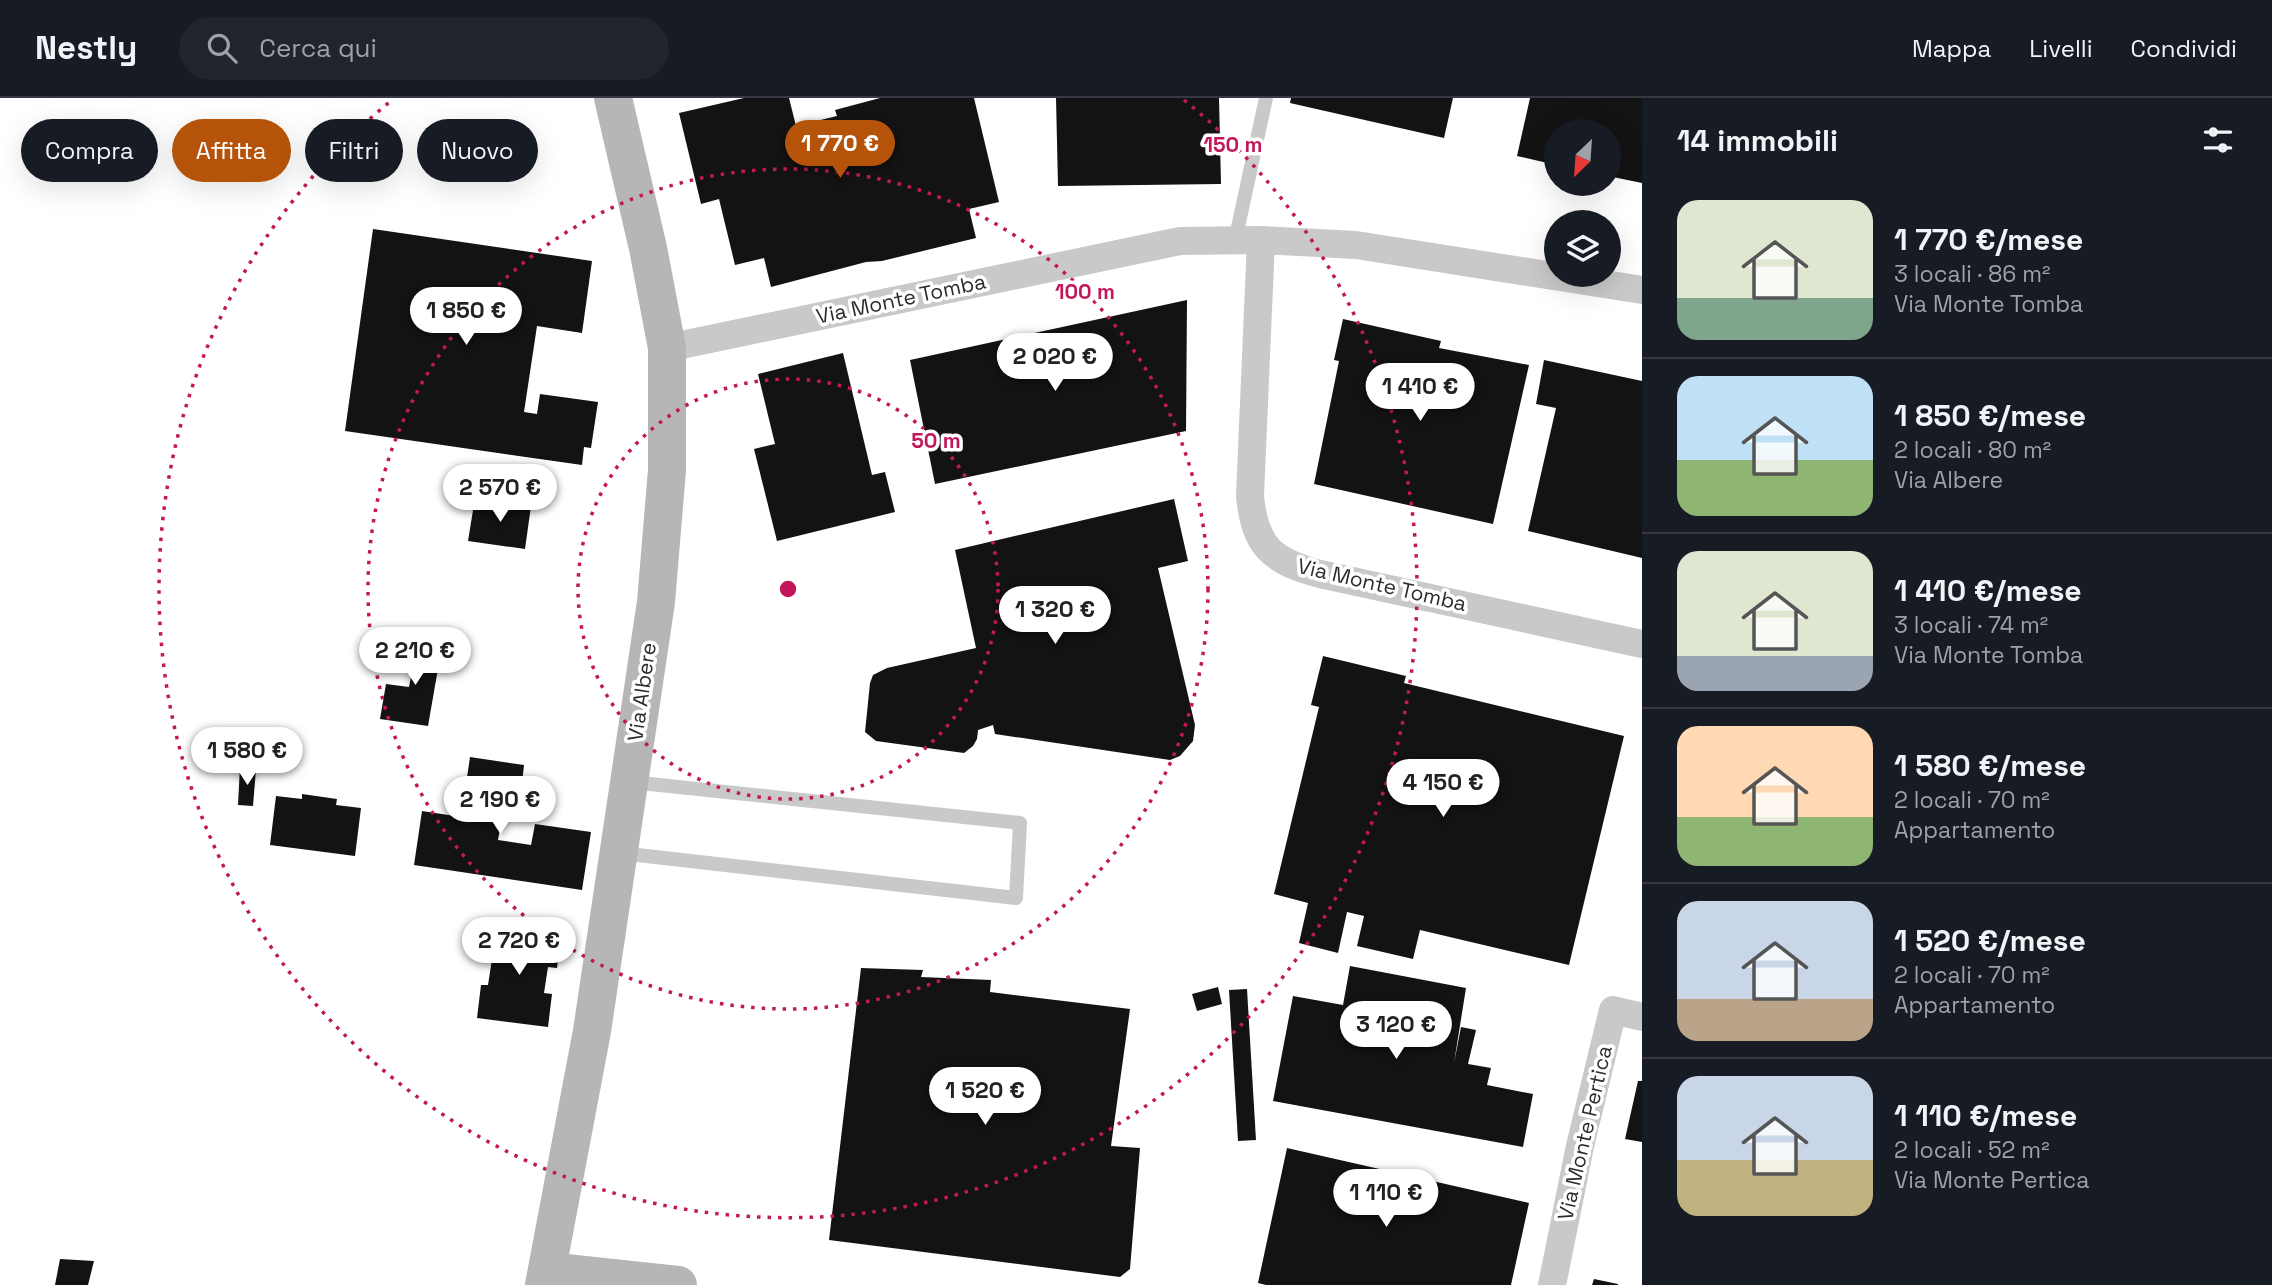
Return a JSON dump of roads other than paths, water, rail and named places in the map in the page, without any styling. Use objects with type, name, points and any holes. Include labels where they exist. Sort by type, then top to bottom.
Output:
[{"type":"street","name":"Via Albere","points":[[545,1278],[592,1031],[619,853],[656,602],[667,470],[667,348],[648,248],[613,98]]},
{"type":"street","name":"Via Monte Tomba","points":[[1248,240],[1252,520],[1262,541],[1276,556],[1296,567],[1320,574],[1642,644]]},
{"type":"street","name":"Via Monte Tomba","points":[[667,348],[1180,241],[1248,240],[1356,245],[1642,290]]},
{"type":"street","name":"Via Monte Pertica","points":[[1552,1285],[1580,1146],[1613,1010],[1642,1017]]},
{"type":"street","points":[[545,1278],[678,1285]]},
{"type":"lane","points":[[1248,240],[1266,98]]},
{"type":"lane","points":[[619,853],[1016,898],[1020,823],[629,782]]}]
